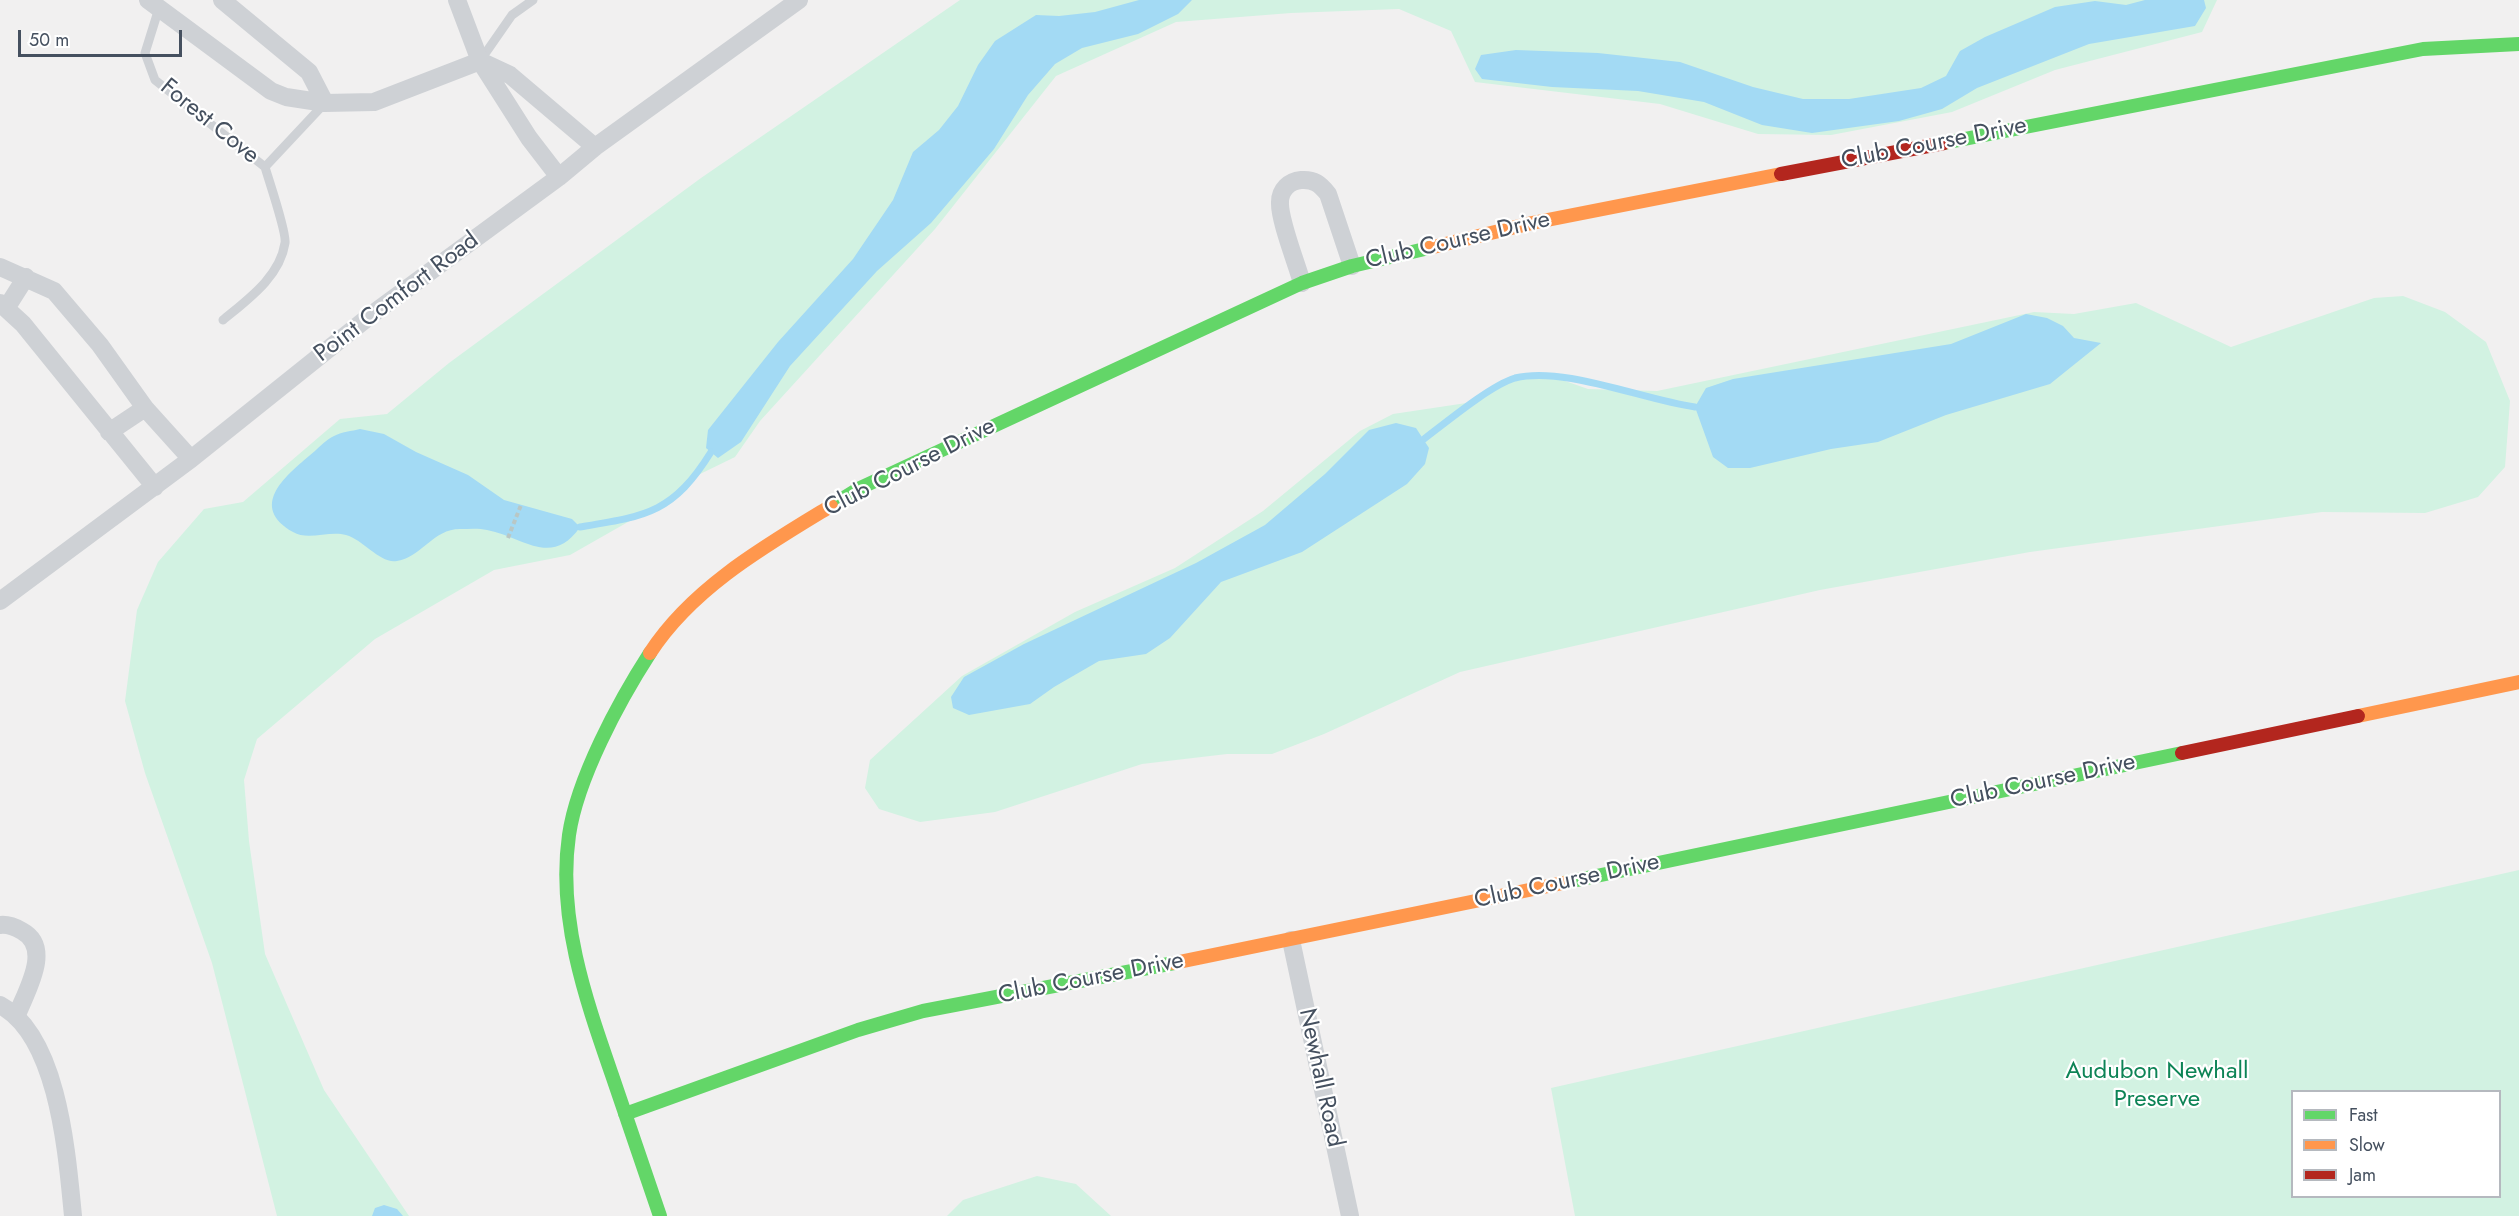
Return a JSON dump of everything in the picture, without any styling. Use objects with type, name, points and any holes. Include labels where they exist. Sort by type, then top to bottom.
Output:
[{"type":"street","points":[[222,0],[309,72],[325,103]]},
{"type":"street","points":[[457,0],[480,61],[529,138],[559,177]]},
{"type":"street","name":"Point Comfort Road","points":[[0,602],[155,487],[371,315],[559,177],[595,147],[799,0]]},
{"type":"street","name":"Forest Cove","points":[[154,3],[271,91],[286,97],[325,103],[374,102],[480,61]]},
{"type":"street","name":"Club Course Drive","points":[[660,1216],[584,994],[566,901],[569,834],[587,774],[632,683],[660,638],[695,600],[768,544],[860,488],[1302,283],[1352,266],[1543,220],[2423,49],[2503,43],[2519,44]]},
{"type":"street","points":[[480,61],[510,75],[595,147]]},
{"type":"street","name":"Club Course Drive","points":[[1302,283],[1279,203],[1286,187],[1296,181],[1310,179],[1328,194],[1352,266]]},
{"type":"street","points":[[0,267],[54,291],[100,345],[145,408],[191,459]]},
{"type":"street","points":[[26,277],[4,305],[155,487]]},
{"type":"street","points":[[109,432],[145,408]]},
{"type":"street","name":"Club Course Drive","points":[[625,1114],[858,1030],[923,1011],[1291,940],[2519,682]]},
{"type":"street","points":[[0,925],[7,924],[29,935],[36,946],[35,967],[17,1015]]},
{"type":"street","name":"Newhall Road","points":[[1291,940],[1350,1216]]},
{"type":"street","points":[[0,1005],[17,1015],[36,1043],[51,1083],[73,1216]]},
{"type":"lane","points":[[480,61],[512,15],[533,0]]},
{"type":"lane","name":"Forest Cove","points":[[154,3],[145,52],[155,80],[265,167]]},
{"type":"lane","points":[[223,320],[260,290],[277,264],[286,241],[265,167],[325,103]]},
{"type":"path","points":[[508,538],[521,505]]},
{"type":"green space","points":[[960,0],[2217,0],[2202,32],[2055,70],[1952,112],[1831,135],[1758,134],[1660,104],[1475,82],[1451,31],[1399,9],[1291,13],[1176,22],[1056,76],[935,229],[760,421],[735,457],[696,476],[666,505],[635,518],[570,555],[494,570],[375,639],[257,739],[244,780],[249,841],[265,954],[324,1090],[409,1216],[277,1216],[212,963],[145,773],[125,701],[137,610],[158,562],[204,509],[243,502],[340,419],[387,414],[449,363],[701,178]]},
{"type":"green space","points":[[2403,296],[2445,312],[2486,342],[2510,401],[2505,467],[2478,497],[2425,513],[2322,512],[2030,552],[1820,590],[1460,672],[1324,734],[1272,754],[1227,754],[1142,764],[995,812],[920,822],[879,809],[865,788],[870,760],[962,676],[1075,612],[1175,568],[1263,511],[1360,431],[1393,414],[1473,402],[1514,378],[1548,375],[1588,389],[1657,391],[2034,312],[2074,314],[2136,303],[2231,347],[2374,298]]},
{"type":"green space","name":"Audubon Newhall Preserve","points":[[2519,870],[2519,1216],[1575,1216],[1551,1088]]},
{"type":"green space","points":[[1037,1176],[1076,1184],[1111,1216],[947,1216],[963,1200]]},
{"type":"water","points":[[1139,0],[1192,0],[1178,14],[1138,34],[1082,48],[1055,64],[1028,95],[994,149],[931,223],[877,271],[790,366],[741,442],[718,458],[706,448],[708,430],[778,342],[853,259],[893,200],[913,152],[939,130],[958,106],[978,65],[995,41],[1036,15],[1059,16],[1095,12]]},
{"type":"water","points":[[2145,0],[2204,0],[2206,8],[2195,26],[2089,44],[1977,88],[1942,109],[1899,121],[1812,133],[1762,125],[1704,102],[1638,91],[1552,87],[1482,79],[1475,69],[1481,55],[1516,50],[1598,53],[1680,62],[1753,87],[1803,99],[1849,99],[1921,88],[1946,76],[1960,51],[1985,37],[2055,7],[2095,1],[2126,5]]},
{"type":"water","points":[[2026,314],[2047,318],[2063,326],[2074,338],[2101,343],[2050,384],[1946,415],[1878,442],[1831,449],[1750,468],[1728,468],[1713,457],[1695,407],[1706,388],[1733,379],[1951,344]]},
{"type":"water","points":[[1396,423],[1416,428],[1429,448],[1425,464],[1407,484],[1302,552],[1221,582],[1170,638],[1146,654],[1099,661],[1030,704],[969,715],[953,708],[951,697],[964,677],[1024,644],[1196,563],[1265,525],[1325,474],[1369,430]]},
{"type":"water","points":[[360,429],[384,434],[416,452],[468,475],[504,500],[572,519],[580,527],[559,546],[548,548],[484,529],[451,530],[442,533],[414,554],[397,561],[384,559],[346,535],[305,536],[293,532],[273,513],[272,503],[281,483],[327,440]]},
{"type":"water","points":[[384,1205],[397,1209],[403,1216],[372,1216],[375,1208]]},
{"type":"waterway","points":[[1424,439],[1468,405],[1515,378],[1557,376],[1695,407]]},
{"type":"waterway","points":[[580,527],[641,515],[671,500],[684,488],[711,452]]},
{"type":"traffic: fast","points":[[1944,143],[2423,49],[2519,44]]},
{"type":"traffic: fast","points":[[831,506],[860,488],[1302,283],[1352,266],[1429,248]]},
{"type":"traffic: fast","points":[[650,653],[625,694],[590,765],[574,813],[566,866],[571,928],[584,989],[660,1216]]},
{"type":"traffic: fast","points":[[1563,883],[2182,753]]},
{"type":"traffic: fast","points":[[625,1114],[858,1030],[923,1011],[1174,963]]},
{"type":"traffic: slow","points":[[1429,248],[1532,223],[1781,174]]},
{"type":"traffic: slow","points":[[650,653],[667,630],[708,588],[756,553],[831,506]]},
{"type":"traffic: slow","points":[[2358,716],[2519,682]]},
{"type":"traffic: slow","points":[[1174,963],[1563,883]]},
{"type":"traffic: jam","points":[[1781,174],[1944,143]]},
{"type":"traffic: jam","points":[[2182,753],[2358,716]]}]
